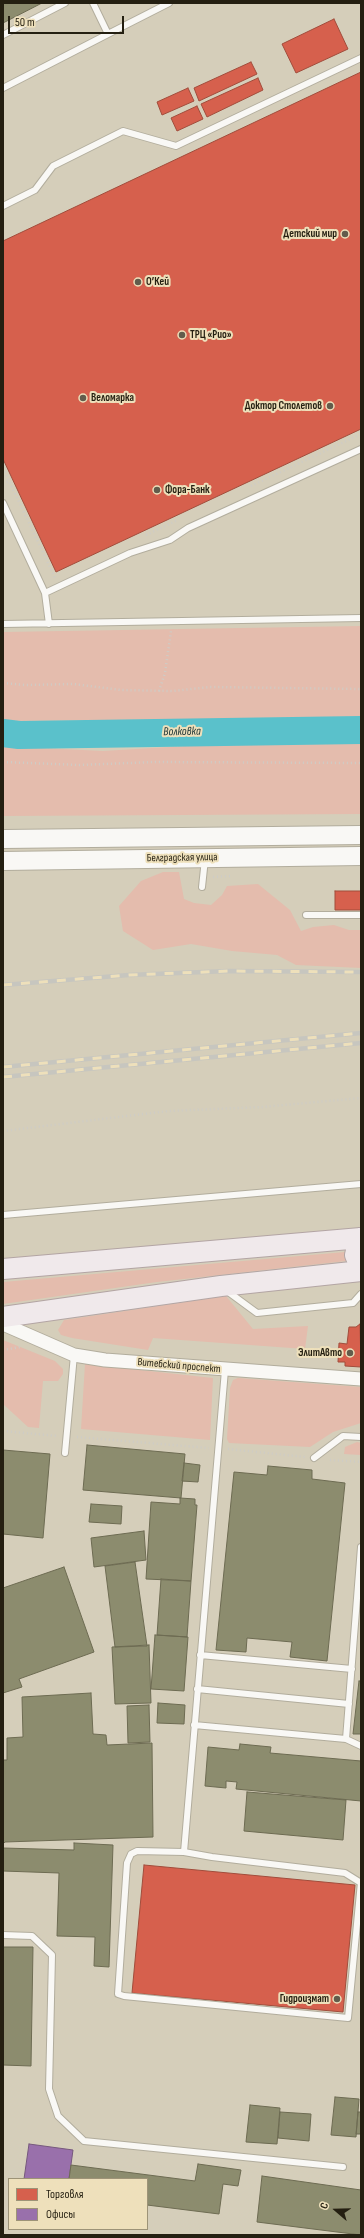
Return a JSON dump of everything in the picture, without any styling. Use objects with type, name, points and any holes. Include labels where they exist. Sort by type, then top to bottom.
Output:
[{"type":"main road","points":[[3,1269],[360,1238],[355,1255],[361,1270],[221,1286],[3,1318]]},
{"type":"street","name":"Белградская улица","points":[[3,839],[361,835]]},
{"type":"street","name":"Белградская улица","points":[[3,862],[205,857],[361,856]]},
{"type":"street","name":"Витебский проспект","points":[[3,1324],[74,1354],[105,1360],[361,1379]]},
{"type":"lane","points":[[3,35],[65,3]]},
{"type":"lane","points":[[93,3],[108,34]]},
{"type":"lane","points":[[3,88],[168,3]]},
{"type":"lane","points":[[3,206],[35,190],[53,166],[123,131],[176,146],[361,58]]},
{"type":"lane","points":[[45,593],[130,553],[170,540],[188,528],[361,449]]},
{"type":"lane","points":[[3,502],[45,593],[49,624]]},
{"type":"lane","points":[[3,624],[361,618]]},
{"type":"lane","points":[[202,887],[205,857]]},
{"type":"lane","points":[[306,915],[361,915]]},
{"type":"lane","points":[[3,1215],[361,1184]]},
{"type":"lane","points":[[221,1286],[257,1313],[353,1303],[361,1294]]},
{"type":"lane","points":[[65,1453],[74,1354]]},
{"type":"lane","points":[[184,1852],[225,1370]]},
{"type":"lane","points":[[314,1458],[343,1436],[361,1437]]},
{"type":"lane","points":[[346,1739],[361,1548]]},
{"type":"lane","points":[[200,1655],[352,1669]]},
{"type":"lane","points":[[197,1689],[349,1704]]},
{"type":"lane","points":[[194,1725],[346,1739],[361,1746]]},
{"type":"lane","points":[[137,1851],[184,1852],[212,1857],[345,1873],[361,1882],[348,2018],[124,1996],[118,1994],[127,1863],[131,1854],[137,1851]]},
{"type":"lane","points":[[3,1935],[32,1936],[52,1955],[49,2090],[58,2116],[84,2141],[343,2166]]},
{"type":"path","points":[[249,487],[361,434]]},
{"type":"path","points":[[3,468],[55,578],[62,575]]},
{"type":"path","points":[[3,484],[9,481]]},
{"type":"path","points":[[144,536],[186,517]]},
{"type":"path","points":[[159,691],[166,673],[168,642],[173,622]]},
{"type":"path","points":[[3,683],[26,685],[73,684],[121,690],[159,691],[210,687],[361,688]]},
{"type":"path","points":[[3,762],[79,765],[154,762],[361,763]]},
{"type":"path","points":[[3,1131],[168,1111],[262,1107],[361,1098]]},
{"type":"path","points":[[3,1431],[218,1448],[361,1462]]},
{"type":"shaded area","points":[[361,626],[361,718],[3,721],[3,632]]},
{"type":"shaded area","points":[[361,742],[361,814],[3,816],[3,746],[103,751],[202,745]]},
{"type":"shaded area","points":[[163,872],[179,872],[184,899],[194,903],[211,905],[222,895],[227,886],[258,884],[290,910],[301,931],[313,927],[334,925],[349,930],[361,930],[361,968],[296,965],[277,955],[232,951],[191,944],[153,950],[123,931],[119,906],[141,881]]},
{"type":"shaded area","points":[[345,1252],[344,1256],[346,1261],[157,1282],[3,1304],[3,1282]]},
{"type":"shaded area","points":[[226,1296],[253,1329],[308,1326],[305,1349],[153,1338],[148,1350],[72,1338],[61,1335],[58,1330],[64,1320]]},
{"type":"shaded area","points":[[3,1340],[55,1361],[63,1369],[63,1374],[58,1381],[43,1381],[39,1428],[28,1427],[3,1404]]},
{"type":"shaded area","points":[[85,1364],[213,1378],[210,1440],[81,1429]]},
{"type":"shaded area","points":[[238,1378],[361,1387],[361,1423],[333,1432],[310,1447],[229,1443],[227,1439],[230,1388],[233,1380]]},
{"type":"shaded area","points":[[357,1442],[361,1443],[361,1455],[344,1454],[345,1447]]},
{"type":"building: Торговля","points":[[334,19],[348,49],[296,73],[282,44]]},
{"type":"building: Торговля","points":[[251,62],[257,74],[199,101],[194,88]]},
{"type":"building: Торговля","name":"ТРЦ «Рио»","points":[[361,72],[361,429],[56,572],[3,459],[3,241]]},
{"type":"building: Торговля","points":[[258,78],[263,90],[207,117],[201,104]]},
{"type":"building: Торговля","points":[[188,88],[194,101],[162,115],[157,102]]},
{"type":"building: Торговля","points":[[197,106],[203,119],[177,131],[171,118]]},
{"type":"building: Торговля","points":[[335,891],[361,891],[361,910],[335,910]]},
{"type":"building: Торговля","name":"ЭлитАвто","points":[[360,1324],[361,1367],[345,1366],[345,1362],[338,1362],[339,1343],[347,1344],[349,1327],[356,1327]]},
{"type":"building: Торговля","points":[[144,1865],[355,1885],[343,2012],[132,1993]]},
{"type":"building: Офисы","points":[[29,2144],[73,2150],[69,2178],[24,2178]]},
{"type":"building: Промзона","points":[[3,3],[42,3],[3,23]]},
{"type":"building: Промзона","points":[[87,1445],[185,1454],[181,1498],[83,1490]]},
{"type":"building: Промзона","points":[[3,1450],[50,1454],[43,1538],[3,1534]]},
{"type":"building: Промзона","points":[[184,1463],[200,1465],[198,1482],[182,1481]]},
{"type":"building: Промзона","points":[[268,1466],[312,1470],[312,1479],[345,1483],[327,1661],[290,1657],[292,1642],[247,1638],[246,1652],[216,1650],[234,1472],[267,1475]]},
{"type":"building: Промзона","points":[[180,1498],[195,1499],[195,1505],[197,1505],[191,1581],[146,1579],[151,1502],[180,1504]]},
{"type":"building: Промзона","points":[[91,1504],[122,1506],[121,1524],[89,1522]]},
{"type":"building: Промзона","points":[[144,1531],[146,1560],[94,1567],[91,1538]]},
{"type":"building: Промзона","points":[[135,1562],[147,1646],[115,1647],[105,1566]]},
{"type":"building: Промзона","points":[[64,1567],[94,1652],[19,1679],[22,1687],[3,1693],[3,1588]]},
{"type":"building: Промзона","points":[[161,1579],[191,1581],[187,1637],[157,1635]]},
{"type":"building: Промзона","points":[[155,1635],[188,1637],[184,1691],[151,1689]]},
{"type":"building: Промзона","points":[[149,1645],[151,1703],[115,1704],[112,1647]]},
{"type":"building: Промзона","points":[[359,1681],[361,1681],[361,1734],[353,1734]]},
{"type":"building: Промзона","points":[[91,1693],[93,1734],[106,1735],[107,1745],[152,1743],[153,1837],[5,1842],[3,1844],[3,1760],[7,1760],[7,1738],[23,1737],[22,1697]]},
{"type":"building: Промзона","points":[[158,1703],[185,1705],[184,1724],[157,1723]]},
{"type":"building: Промзона","points":[[149,1705],[150,1742],[128,1743],[127,1706]]},
{"type":"building: Промзона","points":[[240,1744],[271,1747],[270,1753],[361,1761],[361,1801],[236,1789],[237,1782],[226,1781],[226,1788],[205,1786],[208,1747],[239,1750]]},
{"type":"building: Промзона","points":[[247,1792],[346,1800],[343,1840],[244,1831]]},
{"type":"building: Промзона","points":[[74,1843],[113,1845],[109,1967],[94,1966],[95,1937],[57,1936],[59,1873],[3,1871],[3,1848],[74,1850]]},
{"type":"building: Промзона","points":[[3,1947],[33,1947],[31,2066],[3,2065]]},
{"type":"building: Промзона","points":[[335,2097],[359,2099],[356,2137],[331,2135]]},
{"type":"building: Промзона","points":[[250,2105],[280,2108],[277,2144],[246,2142]]},
{"type":"building: Промзона","points":[[280,2112],[311,2114],[309,2141],[278,2138]]},
{"type":"building: Промзона","points":[[358,2112],[361,2112],[361,2134],[356,2134]]},
{"type":"building: Промзона","points":[[198,2164],[241,2170],[238,2186],[223,2184],[219,2214],[148,2205],[148,2178],[69,2178],[71,2165],[195,2181]]},
{"type":"building: Промзона","points":[[262,2176],[361,2190],[361,2235],[257,2222]]},
{"type":"waterway","name":"Волковка","points":[[3,733],[19,735],[361,730]]},
{"type":"railway","points":[[3,985],[129,975],[229,971],[361,972]]},
{"type":"railway","points":[[3,1067],[361,1033]]},
{"type":"railway","points":[[3,1077],[361,1043]]},
{"type":"place","name":"Детский мир","points":[[345,234]]},
{"type":"place","name":"О’Кей","points":[[138,282]]},
{"type":"place","name":"ТРЦ «Рио»","points":[[182,335]]},
{"type":"place","name":"Веломарка","points":[[83,398]]},
{"type":"place","name":"Доктор Столетов","points":[[330,406]]},
{"type":"place","name":"Фора-Банк","points":[[157,490]]},
{"type":"place","name":"ЭлитАвто","points":[[350,1353]]},
{"type":"place","name":"Гидроизмат","points":[[337,1999]]}]
